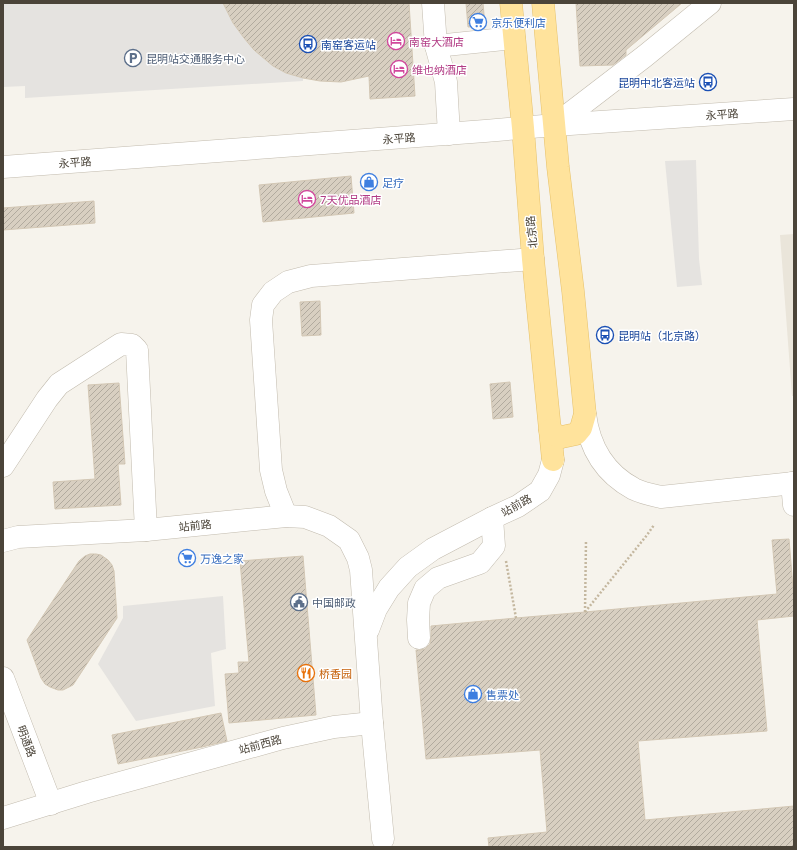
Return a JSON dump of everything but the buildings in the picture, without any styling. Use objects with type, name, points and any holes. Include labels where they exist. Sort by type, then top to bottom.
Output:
[{"type":"main road","name":"北京路","points":[[511,3],[523,128],[533,259],[553,460]]},
{"type":"main road","points":[[543,3],[558,167],[573,290],[585,414],[582,428],[576,434],[562,437],[557,436],[550,430]]},
{"type":"street","points":[[433,3],[436,46],[446,82],[449,134]]},
{"type":"street","points":[[555,125],[645,56],[710,3]]},
{"type":"street","points":[[436,46],[514,38]]},
{"type":"street","name":"永平路","points":[[3,167],[555,125],[794,109]]},
{"type":"street","points":[[286,516],[276,491],[271,470],[261,320],[263,305],[273,292],[288,282],[311,276],[533,259]]},
{"type":"street","points":[[3,466],[47,398],[59,384],[121,344],[132,345],[137,350],[146,530]]},
{"type":"street","points":[[585,414],[586,426],[590,439],[602,462],[611,473],[622,482],[635,489],[661,497],[793,483],[794,505]]},
{"type":"street","name":"站前路","points":[[366,636],[376,609],[389,588],[408,567],[433,549],[518,506],[540,491],[549,475],[553,460]]},
{"type":"street","name":"站前路","points":[[3,541],[18,537],[146,530],[286,516],[304,517],[329,526],[349,540],[358,558],[361,570],[366,636]]},
{"type":"street","points":[[420,638],[418,620],[419,603],[425,589],[438,578],[480,563],[494,546],[492,518]]},
{"type":"street","points":[[366,636],[372,723],[383,839]]},
{"type":"street","name":"明通路","points":[[3,678],[51,804]]},
{"type":"street","name":"站前西路","points":[[3,818],[87,792],[283,738],[334,727],[372,723]]},
{"type":"path","points":[[586,540],[585,612],[654,525]]},
{"type":"path","points":[[504,555],[516,618]]},
{"type":"shaded area","name":"昆明站交通服务中心","points":[[3,3],[224,3],[233,23],[254,50],[286,73],[303,78],[303,81],[25,98],[25,86],[3,87]]},
{"type":"shaded area","points":[[696,160],[699,259],[702,285],[677,287],[665,161]]},
{"type":"shaded area","points":[[794,234],[794,396],[792,396],[780,235]]},
{"type":"shaded area","points":[[223,596],[226,649],[211,653],[215,706],[136,721],[98,664],[123,618],[123,606]]},
{"type":"place","name":"京乐便利店","points":[[478,22]]},
{"type":"place","name":"南窑大酒店","points":[[396,41]]},
{"type":"place","name":"南窑客运站","points":[[308,44]]},
{"type":"place","name":"昆明站交通服务中心","points":[[133,58]]},
{"type":"place","name":"维也纳酒店","points":[[399,69]]},
{"type":"place","name":"昆明中北客运站","points":[[708,82]]},
{"type":"place","name":"足疗","points":[[369,182]]},
{"type":"place","name":"7天优品酒店","points":[[307,199]]},
{"type":"place","name":"昆明站（北京路）","points":[[605,335]]},
{"type":"place","name":"万逸之家","points":[[187,558]]},
{"type":"place","name":"中国邮政","points":[[299,602]]},
{"type":"place","name":"桥香园","points":[[306,673]]},
{"type":"place","name":"售票处","points":[[473,694]]}]
